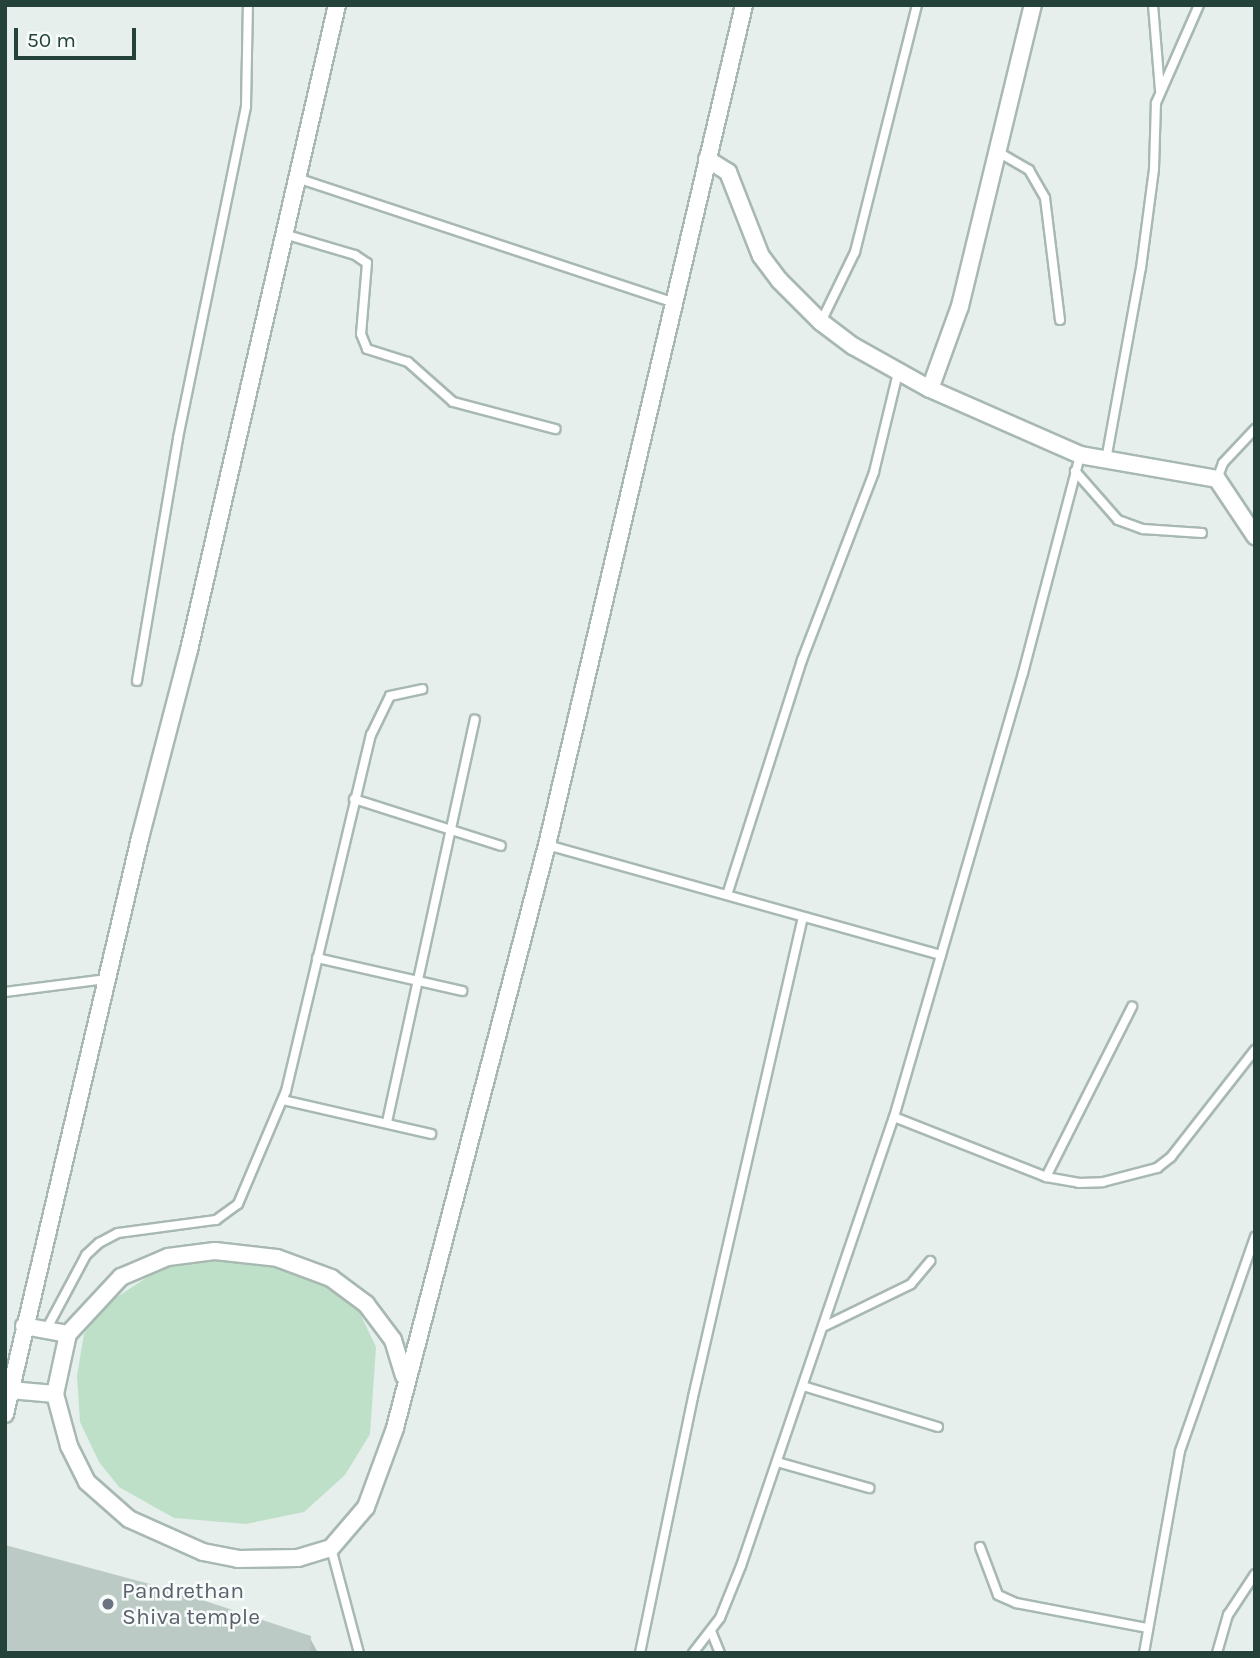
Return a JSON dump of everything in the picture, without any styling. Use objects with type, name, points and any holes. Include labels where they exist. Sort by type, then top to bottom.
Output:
[{"type":"street","points":[[5,1414],[107,978],[189,650],[337,5]]},
{"type":"street","points":[[405,1376],[393,1339],[366,1304],[331,1278],[277,1258],[215,1251],[168,1257],[121,1277],[68,1334],[55,1394],[69,1446],[87,1482],[129,1519],[165,1539],[238,1559],[298,1558],[331,1548],[366,1507],[395,1428],[405,1376],[547,845],[744,5]]},
{"type":"street","points":[[930,389],[960,306],[1033,5]]},
{"type":"street","points":[[707,159],[728,172],[761,256],[821,322],[898,373],[1077,463],[1106,460],[1217,479],[1255,536]]},
{"type":"street","points":[[24,1326],[68,1334]]},
{"type":"street","points":[[10,1390],[55,1394]]},
{"type":"lane","points":[[137,681],[178,438],[246,106],[248,5]]},
{"type":"lane","points":[[821,322],[855,252],[917,5]]},
{"type":"lane","points":[[1106,460],[1142,268],[1160,90],[1153,5]]},
{"type":"lane","points":[[1160,90],[1199,5]]},
{"type":"lane","points":[[998,152],[1029,170],[1045,198],[1060,320]]},
{"type":"lane","points":[[297,178],[673,302]]},
{"type":"lane","points":[[284,234],[355,255],[367,263],[361,334],[367,349],[408,362],[453,402],[555,429]]},
{"type":"lane","points":[[728,892],[802,660],[874,472],[898,373]]},
{"type":"lane","points":[[1217,479],[1223,463],[1255,429]]},
{"type":"lane","points":[[1077,463],[1107,511],[1132,527],[1202,533]]},
{"type":"lane","points":[[693,1653],[711,1631],[741,1566],[894,1117],[1077,463]]},
{"type":"lane","points":[[46,1330],[86,1255],[99,1243],[118,1233],[216,1220],[229,1214],[238,1204],[283,1100],[354,799],[383,704],[399,691],[422,689]]},
{"type":"lane","points":[[387,1122],[421,982],[475,719]]},
{"type":"lane","points":[[354,799],[502,846]]},
{"type":"lane","points":[[547,845],[728,892],[803,918],[941,955]]},
{"type":"lane","points":[[640,1653],[693,1397],[803,918]]},
{"type":"lane","points":[[317,958],[463,991]]},
{"type":"lane","points":[[5,992],[107,978]]},
{"type":"lane","points":[[1046,1177],[1132,1007]]},
{"type":"lane","points":[[894,1117],[1046,1177],[1079,1184],[1103,1182],[1157,1167],[1184,1143],[1255,1049]]},
{"type":"lane","points":[[283,1100],[431,1134]]},
{"type":"lane","points":[[1144,1653],[1180,1451],[1255,1237]]},
{"type":"lane","points":[[823,1327],[900,1290],[930,1261]]},
{"type":"lane","points":[[803,1387],[938,1427]]},
{"type":"lane","points":[[777,1462],[869,1488]]},
{"type":"lane","points":[[980,1547],[998,1595],[1016,1603],[1147,1628]]},
{"type":"lane","points":[[331,1548],[359,1653]]},
{"type":"lane","points":[[1217,1653],[1228,1615],[1252,1584],[1255,1574]]},
{"type":"lane","points":[[711,1631],[720,1653]]},
{"type":"green space","points":[[257,1258],[300,1269],[355,1303],[376,1347],[370,1434],[345,1475],[304,1512],[246,1524],[174,1518],[119,1487],[99,1462],[80,1422],[77,1376],[84,1334],[108,1303],[164,1266]]},
{"type":"building","name":"Pandrethan Shiva temple","points":[[5,1545],[172,1590],[311,1636],[310,1653],[5,1653]]},
{"type":"place","name":"Pandrethan Shiva temple","points":[[108,1604]]}]
